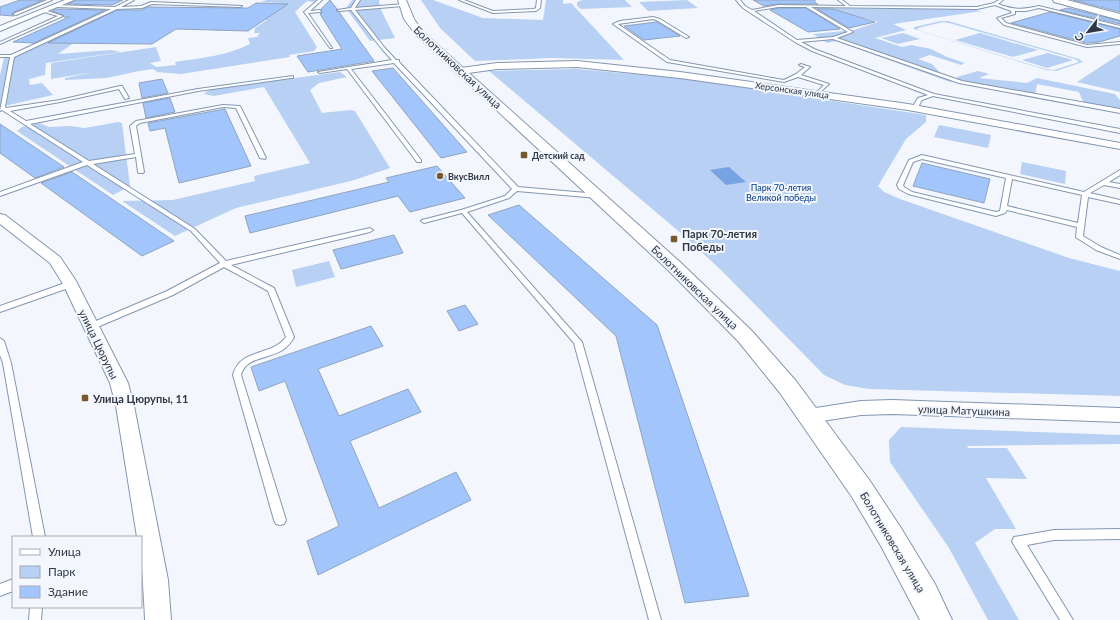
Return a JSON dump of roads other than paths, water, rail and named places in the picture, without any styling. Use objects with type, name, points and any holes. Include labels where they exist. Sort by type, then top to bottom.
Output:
[{"type":"street","points":[[0,29],[72,0]]},
{"type":"street","points":[[1057,0],[1120,17]]},
{"type":"street","name":"Болотниковская улица","points":[[403,3],[409,19],[419,33],[674,266],[745,336],[788,387],[861,489],[892,537],[936,620]]},
{"type":"street","name":"Херсонская улица","points":[[461,70],[497,66],[588,64],[680,75],[915,108],[1120,146]]},
{"type":"street","name":"улица Цюрупы","points":[[0,218],[55,260],[71,284],[119,383],[125,406],[156,580],[158,620]]},
{"type":"street","name":"улица Матушкина","points":[[809,416],[861,408],[892,407],[1120,415]]},
{"type":"lane","points":[[15,14],[50,0]]},
{"type":"lane","points":[[0,56],[12,56],[132,0]]},
{"type":"lane","points":[[306,12],[320,0]]},
{"type":"lane","points":[[352,9],[358,0]]},
{"type":"lane","points":[[461,0],[493,12],[535,10],[538,8],[539,0]]},
{"type":"lane","points":[[773,0],[778,6]]},
{"type":"lane","points":[[840,0],[850,7]]},
{"type":"lane","points":[[751,11],[778,6],[977,8],[996,4],[1001,0]]},
{"type":"lane","points":[[738,1],[796,41],[813,50],[933,95],[1120,131]]},
{"type":"lane","points":[[56,6],[116,8],[142,7],[151,3],[240,6]]},
{"type":"lane","points":[[339,10],[403,3]]},
{"type":"lane","points":[[980,3],[986,6]]},
{"type":"lane","points":[[996,4],[1013,12]]},
{"type":"lane","points":[[796,41],[833,38],[851,32],[807,7]]},
{"type":"lane","points":[[1120,27],[1039,7],[1013,12],[999,18],[1005,24],[1087,46],[1120,43]]},
{"type":"lane","points":[[352,9],[383,48],[397,61],[516,189],[598,196]]},
{"type":"lane","points":[[0,43],[61,16],[45,11]]},
{"type":"lane","points":[[306,12],[320,11]]},
{"type":"lane","points":[[306,12],[331,47]]},
{"type":"lane","points":[[687,37],[653,18],[615,24],[669,61],[784,81],[798,75],[808,68],[801,65]]},
{"type":"lane","points":[[833,38],[961,82],[1120,111]]},
{"type":"lane","points":[[2,109],[12,56]]},
{"type":"lane","points":[[320,72],[397,61]]},
{"type":"lane","points":[[349,69],[419,161]]},
{"type":"lane","points":[[798,75],[827,84],[817,94]]},
{"type":"lane","points":[[25,123],[198,90],[291,77]]},
{"type":"lane","points":[[2,109],[60,101],[120,87],[127,98]]},
{"type":"lane","points":[[915,108],[920,99],[933,95]]},
{"type":"lane","points":[[141,172],[132,126],[134,124],[230,105],[238,107],[263,158]]},
{"type":"lane","points":[[2,109],[193,230],[224,264],[270,290],[290,337],[283,346],[252,358],[242,364],[238,369],[237,375],[280,520]]},
{"type":"lane","points":[[0,194],[87,163],[138,156]]},
{"type":"lane","points":[[1009,177],[1003,212],[1000,213],[989,213],[910,193],[901,188],[900,185],[911,161],[922,157],[1120,202]]},
{"type":"lane","points":[[1085,194],[1120,172]]},
{"type":"lane","points":[[1104,183],[1120,186]]},
{"type":"lane","points":[[424,222],[507,197],[516,189]]},
{"type":"lane","points":[[1085,194],[1079,237],[1104,252],[1120,257]]},
{"type":"lane","points":[[1004,207],[1081,226]]},
{"type":"lane","points":[[462,211],[578,342],[655,620]]},
{"type":"lane","points":[[92,326],[170,293],[224,264],[370,230]]},
{"type":"lane","points":[[0,309],[71,284]]},
{"type":"lane","points":[[0,341],[7,362],[39,536]]},
{"type":"lane","points":[[1066,620],[1018,541],[1054,535],[1120,534]]},
{"type":"lane","points":[[0,590],[12,585]]},
{"type":"lane","points":[[35,620],[36,608]]},
{"type":"water","points":[[729,167],[746,182],[726,185],[710,170]]},
{"type":"place","name":"Детский сад","points":[[524,155]]},
{"type":"place","name":"ВкусВилл","points":[[440,176]]},
{"type":"place","name":"Парк 70-летия Победы","points":[[674,239]]},
{"type":"place","name":"Улица Цюрупы, 11","points":[[85,398]]},
{"type":"park label","name":"Парк 70-летия Великой победы","points":[[781,192]]}]
